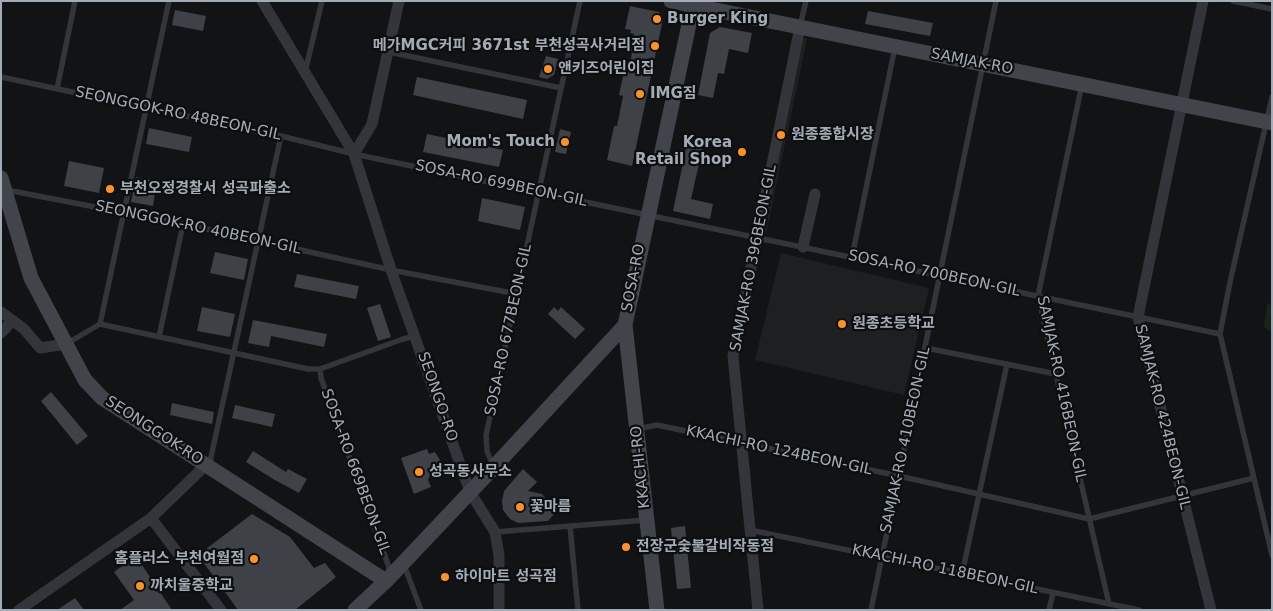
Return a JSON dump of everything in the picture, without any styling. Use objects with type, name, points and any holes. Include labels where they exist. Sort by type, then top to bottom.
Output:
[{"type":"street","name":"SEONGO-RO","points":[[262,1],[354,154],[391,270],[470,492],[495,532],[499,556],[499,610]]},
{"type":"street","points":[[354,154],[372,124],[399,1]]},
{"type":"street","name":"SAMJAK-RO","points":[[671,1],[1269,122]]},
{"type":"street","name":"SAMJAK-RO 424BEON-GIL","points":[[1203,1],[1138,317],[1211,610]]},
{"type":"street","name":"SOSA-RO","points":[[355,610],[389,578],[625,325],[693,4]]},
{"type":"street","name":"SAMJAK-RO 396BEON-GIL","points":[[758,610],[733,356],[800,27]]},
{"type":"street","name":"SEONGGOK-RO","points":[[3,184],[31,278],[85,380],[102,398],[207,466],[389,578]]},
{"type":"street","points":[[803,247],[815,194]]},
{"type":"street","points":[[1,312],[24,329],[40,348],[66,344]]},
{"type":"street","points":[[1,334],[12,321]]},
{"type":"street","name":"KKACHI-RO","points":[[625,325],[657,610]]},
{"type":"street","points":[[19,610],[151,518],[207,466]]},
{"type":"street","points":[[151,518],[221,610]]},
{"type":"lane","points":[[57,89],[76,1]]},
{"type":"lane","points":[[100,324],[169,1]]},
{"type":"lane","points":[[305,73],[322,1]]},
{"type":"lane","name":"SOSA-RO 677BEON-GIL","points":[[493,468],[487,451],[486,436],[580,1]]},
{"type":"lane","points":[[800,27],[806,1]]},
{"type":"lane","name":"SAMJAK-RO 410BEON-GIL","points":[[871,610],[996,1]]},
{"type":"lane","points":[[1233,1],[1272,9]]},
{"type":"lane","points":[[852,257],[895,47]]},
{"type":"lane","points":[[389,52],[561,88]]},
{"type":"lane","name":"SEONGGOK-RO 48BEON-GIL","points":[[1,77],[281,136],[354,154]]},
{"type":"lane","name":"SAMJAK-RO 416BEON-GIL","points":[[1082,84],[1038,296],[1109,604]]},
{"type":"lane","points":[[1272,97],[1269,122],[1230,282],[1220,334],[1272,555]]},
{"type":"lane","points":[[207,466],[234,353],[281,136]]},
{"type":"lane","name":"SOSA-RO 699BEON-GIL","points":[[354,154],[647,214]]},
{"type":"lane","name":"SEONGGOK-RO 40BEON-GIL","points":[[3,184],[391,270]]},
{"type":"lane","name":"SOSA-RO 700BEON-GIL","points":[[647,214],[1220,334]]},
{"type":"lane","points":[[159,337],[183,224]]},
{"type":"lane","points":[[391,270],[516,294]]},
{"type":"lane","points":[[66,344],[100,324],[308,369],[320,369],[416,336]]},
{"type":"lane","points":[[926,348],[1056,374]]},
{"type":"lane","points":[[962,574],[1007,364]]},
{"type":"lane","name":"SOSA-RO 669BEON-GIL","points":[[320,369],[321,378],[389,578]]},
{"type":"lane","name":"KKACHI-RO 124BEON-GIL","points":[[637,429],[657,425],[899,476],[1089,519],[1254,478]]},
{"type":"lane","points":[[495,532],[647,520]]},
{"type":"lane","points":[[570,526],[578,610]]},
{"type":"lane","name":"KKACHI-RO 118BEON-GIL","points":[[750,530],[1139,610]]},
{"type":"lane","points":[[403,563],[420,610]]},
{"type":"lane","points":[[1049,610],[1053,593]]},
{"type":"shaded area","name":"원종종합시장","points":[[796,36],[807,39],[766,234],[755,231]]},
{"type":"shaded area","name":"원종초등학교","points":[[781,253],[929,288],[904,395],[755,360]]},
{"type":"shaded area","points":[[1272,303],[1272,333],[1264,327],[1267,304]]},
{"type":"building","points":[[630,6],[659,12],[663,19],[632,166],[607,160],[623,96],[619,95],[624,71],[629,72],[632,52],[630,52],[634,34],[630,33],[631,30],[625,29]]},
{"type":"building","points":[[175,10],[206,16],[203,31],[172,25]]},
{"type":"building","points":[[868,11],[933,23],[930,36],[865,24]]},
{"type":"building","points":[[720,27],[752,33],[748,53],[729,49],[724,74],[718,73],[713,98],[698,95],[710,33]]},
{"type":"building","name":"앤키즈어린이집","points":[[546,56],[558,59],[554,75],[547,79],[539,77]]},
{"type":"building","points":[[417,77],[527,100],[523,119],[413,95]]},
{"type":"building","points":[[149,128],[192,137],[189,152],[146,144]]},
{"type":"building","points":[[560,129],[571,132],[566,154],[555,152]]},
{"type":"building","points":[[427,134],[503,150],[499,167],[423,152]]},
{"type":"building","points":[[688,139],[704,142],[691,199],[713,204],[710,219],[673,211]]},
{"type":"building","points":[[69,161],[104,168],[99,193],[64,186]]},
{"type":"building","points":[[136,177],[157,181],[153,206],[131,202]]},
{"type":"building","points":[[482,198],[525,207],[520,230],[478,221]]},
{"type":"building","points":[[215,252],[248,259],[244,280],[210,273]]},
{"type":"building","points":[[297,274],[359,286],[356,299],[294,287]]},
{"type":"building","points":[[380,304],[391,337],[378,341],[367,308]]},
{"type":"building","points":[[202,307],[235,314],[230,337],[197,331]]},
{"type":"building","points":[[554,307],[558,311],[561,307],[585,329],[575,339],[548,314]]},
{"type":"building","points":[[253,320],[327,334],[324,347],[271,336],[269,347],[248,343]]},
{"type":"building","points":[[51,392],[88,436],[77,445],[41,401]]},
{"type":"building","points":[[172,403],[214,412],[212,424],[170,415]]},
{"type":"building","points":[[235,405],[275,414],[272,427],[232,418]]},
{"type":"building","name":"성곡동사무소","points":[[427,449],[429,454],[435,452],[441,462],[434,467],[428,480],[431,487],[414,494],[401,458]]},
{"type":"building","points":[[253,451],[286,472],[288,469],[307,479],[299,493],[246,462]]},
{"type":"building","points":[[523,469],[537,482],[528,491],[542,494],[547,500],[552,500],[556,512],[548,521],[518,523],[510,519],[503,510],[504,491]]},
{"type":"building","name":"홈플러스 부천여월점","points":[[252,514],[290,537],[314,568],[325,563],[336,577],[295,610],[238,610],[198,555]]},
{"type":"building","points":[[685,526],[691,588],[677,589],[671,528]]},
{"type":"building","name":"까치울중학교","points":[[136,556],[172,610],[120,610],[134,600],[114,572]]},
{"type":"building","points":[[75,598],[84,610],[57,610]]},
{"type":"place","name":"Burger King","points":[[657,19]]},
{"type":"place","name":"메가MGC커피 3671st 부천성곡사거리점","points":[[655,46]]},
{"type":"place","name":"앤키즈어린이집","points":[[548,69]]},
{"type":"place","name":"IMG짐","points":[[640,94]]},
{"type":"place","name":"원종종합시장","points":[[781,135]]},
{"type":"place","name":"Mom's Touch","points":[[565,142]]},
{"type":"place","name":"Korea Retail Shop","points":[[742,152]]},
{"type":"place","name":"부천오정경찰서 성곡파출소","points":[[110,189]]},
{"type":"place","name":"원종초등학교","points":[[842,324]]},
{"type":"place","name":"성곡동사무소","points":[[419,472]]},
{"type":"place","name":"꽃마름","points":[[520,507]]},
{"type":"place","name":"전장군숯불갈비작동점","points":[[626,547]]},
{"type":"place","name":"홈플러스 부천여월점","points":[[254,559]]},
{"type":"place","name":"하이마트 성곡점","points":[[445,577]]},
{"type":"place","name":"까치울중학교","points":[[140,586]]}]
